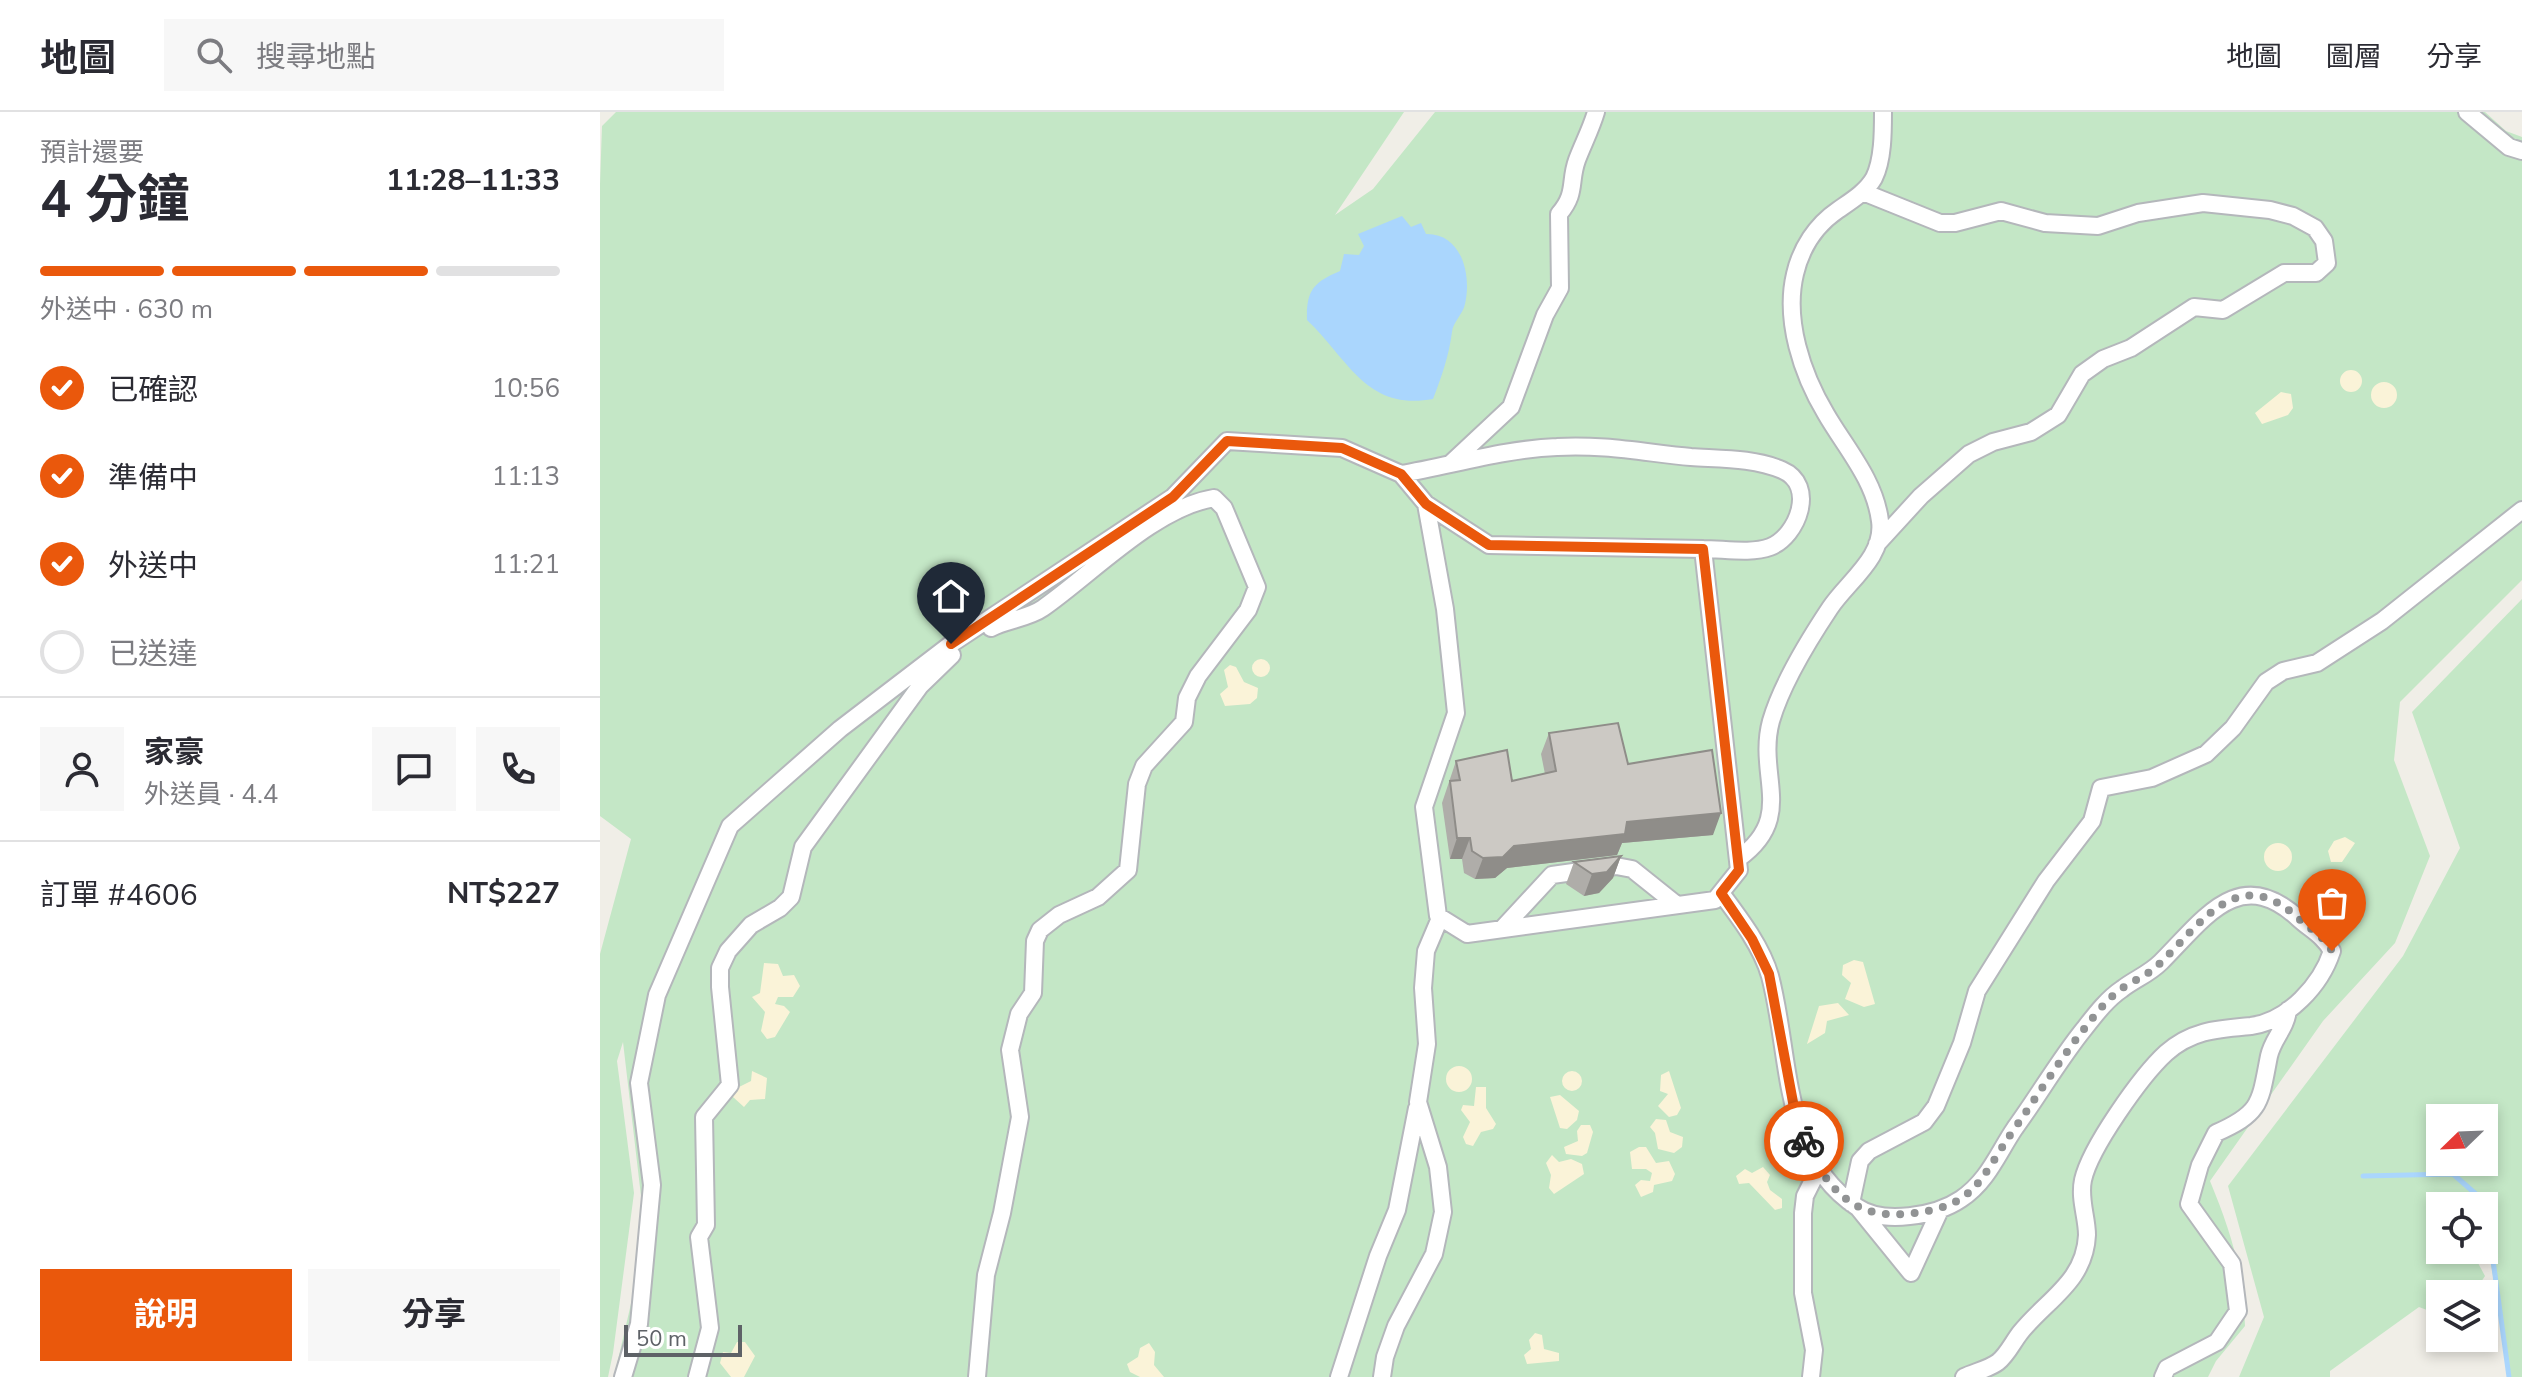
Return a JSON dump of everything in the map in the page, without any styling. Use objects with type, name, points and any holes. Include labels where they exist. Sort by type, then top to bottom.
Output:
[{"type":"street","points":[[1449,465],[1511,407],[1545,315],[1560,288],[1559,214],[1569,202],[1575,184],[1576,161],[1596,112]]},
{"type":"street","points":[[1877,544],[1881,522],[1870,491],[1850,446],[1826,415],[1796,344],[1793,297],[1795,274],[1813,233],[1863,192],[1874,177],[1883,112]]},
{"type":"street","points":[[2467,112],[2509,147],[2522,151]]},
{"type":"street","points":[[1738,859],[1756,846],[1771,815],[1773,797],[1768,745],[1772,717],[1831,606],[1877,544],[1921,496],[1969,454],[1993,442],[2031,432],[2058,415],[2082,374],[2103,359],[2131,348],[2194,307],[2223,310],[2284,273],[2316,273],[2327,263],[2324,241],[2315,228],[2293,216],[2270,210],[2203,203],[2138,213],[2098,226],[2045,223],[2001,211],[1955,223],[1940,223],[1863,192]]},
{"type":"street","points":[[623,1377],[639,1324],[652,1185],[639,1083],[657,995],[730,826],[840,729],[951,644],[1173,497],[1227,441],[1342,448],[1401,474],[1426,504],[1489,545],[1760,550],[1784,539],[1793,531],[1801,499],[1794,479],[1779,468],[1744,460],[1559,446],[1401,474]]},
{"type":"street","points":[[697,1377],[710,1328],[699,1237],[706,1225],[704,1117],[730,1085],[720,987],[720,968],[728,951],[751,925],[780,908],[791,897],[803,847],[920,686],[950,657],[995,626],[1039,611],[1127,542],[1197,500],[1214,498],[1224,508],[1257,587],[1248,610],[1198,676],[1187,698],[1184,722],[1144,766],[1137,784],[1128,870],[1119,882],[1098,897],[1059,915],[1040,930],[1035,941],[1033,993],[1019,1014],[1010,1050],[1020,1117],[1002,1213],[986,1275],[977,1377]]},
{"type":"street","points":[[1339,1377],[1378,1256],[1397,1210],[1427,1044],[1423,988],[1426,951],[1440,918],[1424,807],[1456,713],[1445,609],[1426,504]]},
{"type":"street","points":[[1855,1206],[1860,1161],[1869,1151],[1924,1122],[1936,1106],[1962,1043],[1977,991],[2046,881],[2092,821],[2101,788],[2152,778],[2206,754],[2233,728],[2266,682],[2283,671],[2317,663],[2382,621],[2522,510]]},
{"type":"street","points":[[1440,918],[1467,934],[1715,900],[1739,870],[1703,549]]},
{"type":"street","points":[[1502,929],[1552,875],[1616,866],[1632,869],[1677,905]]},
{"type":"street","points":[[1721,893],[1752,939],[1769,974],[1798,1129],[1819,1168],[1911,1273],[1940,1210]]},
{"type":"street","points":[[1855,1206],[1885,1216],[1940,1210],[1963,1198],[1984,1178],[2045,1082],[2105,1003],[2154,969],[2196,926],[2226,902],[2245,894],[2269,896],[2324,937],[2332,951],[2319,978],[2288,1010],[2272,1021],[2205,1031],[2169,1051],[2152,1066],[2114,1120],[2083,1178],[2081,1191],[2087,1234],[2079,1270],[2056,1300],[2021,1331],[1997,1363],[1964,1377]]},
{"type":"street","points":[[2163,1377],[2167,1368],[2217,1342],[2238,1311],[2232,1264],[2189,1204],[2192,1187],[2216,1133],[2244,1121],[2261,1097],[2269,1074],[2269,1056],[2276,1039],[2286,1027],[2288,1010]]},
{"type":"street","points":[[1382,1377],[1385,1357],[1396,1326],[1434,1254],[1443,1212],[1438,1167],[1418,1102]]},
{"type":"street","points":[[1811,1377],[1814,1350],[1803,1293],[1803,1213],[1805,1196],[1819,1168]]},
{"type":"green space","points":[[616,112],[1404,112],[1335,215],[1373,189],[1435,112],[2485,112],[2506,131],[2522,137],[2522,580],[2400,702],[2394,760],[2430,856],[2395,943],[2323,1021],[2210,1181],[2235,1252],[2245,1326],[2216,1361],[2208,1377],[614,1377],[646,1239],[623,1042],[617,1061],[634,1193],[613,1353],[608,1377],[600,1377],[600,954],[631,839],[600,816],[600,184],[602,126]]},
{"type":"green space","points":[[2522,599],[2522,1377],[2511,1377],[2498,1304],[2498,1280],[2494,1280],[2491,1264],[2498,1264],[2498,1192],[2426,1192],[2426,1264],[2479,1264],[2485,1276],[2482,1280],[2426,1280],[2426,1310],[2419,1307],[2330,1371],[2330,1377],[2239,1377],[2264,1317],[2228,1186],[2403,956],[2460,848],[2412,712]]},
{"type":"sand","points":[[2351,370],[2359,373],[2362,381],[2359,389],[2351,392],[2343,389],[2340,381],[2343,373]]},
{"type":"sand","points":[[2384,382],[2393,386],[2397,395],[2393,404],[2384,408],[2375,404],[2371,395],[2375,386]]},
{"type":"sand","points":[[2281,392],[2291,394],[2293,408],[2288,415],[2262,424],[2255,413]]},
{"type":"sand","points":[[1261,659],[1270,668],[1261,677],[1252,668]]},
{"type":"sand","points":[[1230,665],[1236,667],[1244,682],[1258,688],[1257,698],[1250,704],[1225,706],[1220,694],[1228,687],[1224,670]]},
{"type":"sand","points":[[2345,837],[2355,843],[2342,862],[2331,862],[2328,851],[2334,841]]},
{"type":"sand","points":[[2278,843],[2288,847],[2292,857],[2288,867],[2278,871],[2268,867],[2264,857],[2268,847]]},
{"type":"sand","points":[[1854,960],[1863,962],[1875,1004],[1864,1007],[1845,999],[1851,983],[1842,975],[1843,965]]},
{"type":"sand","points":[[764,963],[778,964],[783,976],[794,975],[800,986],[793,997],[778,997],[775,1004],[784,1006],[790,1012],[775,1037],[767,1039],[761,1031],[765,1012],[752,997],[760,993]]},
{"type":"sand","points":[[1838,1003],[1849,1015],[1827,1021],[1825,1033],[1807,1044],[1819,1006]]},
{"type":"sand","points":[[1459,1066],[1468,1070],[1472,1079],[1468,1088],[1459,1092],[1450,1088],[1446,1079],[1450,1070]]},
{"type":"sand","points":[[752,1071],[767,1078],[765,1099],[750,1100],[744,1107],[733,1097],[733,1090],[751,1081]]},
{"type":"sand","points":[[1568,1071],[1576,1071],[1582,1081],[1576,1091],[1568,1091],[1562,1085],[1562,1077]]},
{"type":"sand","points":[[1669,1071],[1681,1108],[1677,1115],[1669,1117],[1658,1106],[1668,1094],[1660,1091],[1661,1075]]},
{"type":"sand","points":[[1476,1087],[1486,1087],[1486,1108],[1496,1124],[1493,1129],[1481,1132],[1473,1146],[1466,1144],[1463,1137],[1470,1122],[1461,1110],[1463,1105],[1474,1106]]},
{"type":"sand","points":[[1560,1095],[1579,1111],[1577,1120],[1567,1129],[1560,1128],[1550,1097]]},
{"type":"sand","points":[[1656,1119],[1666,1120],[1670,1132],[1683,1137],[1682,1147],[1674,1153],[1658,1149],[1655,1133],[1650,1127]]},
{"type":"sand","points":[[1581,1125],[1590,1125],[1593,1132],[1587,1153],[1582,1156],[1566,1154],[1564,1147],[1578,1141],[1577,1131]]},
{"type":"sand","points":[[1646,1147],[1656,1163],[1669,1161],[1675,1174],[1672,1181],[1654,1185],[1653,1192],[1641,1197],[1635,1185],[1641,1180],[1650,1181],[1652,1173],[1646,1169],[1632,1169],[1630,1152]]},
{"type":"sand","points":[[1552,1155],[1559,1162],[1571,1159],[1582,1164],[1584,1174],[1554,1194],[1549,1188],[1551,1175],[1546,1163]]},
{"type":"sand","points":[[1763,1167],[1770,1175],[1767,1182],[1770,1190],[1782,1199],[1782,1208],[1775,1210],[1749,1183],[1739,1184],[1736,1176],[1745,1169],[1752,1173]]},
{"type":"sand","points":[[1535,1333],[1542,1335],[1544,1349],[1559,1353],[1559,1361],[1527,1364],[1524,1355],[1531,1349],[1529,1340]]},
{"type":"sand","points":[[737,1342],[745,1342],[755,1356],[744,1377],[731,1377],[720,1363],[723,1352],[731,1353]]},
{"type":"sand","points":[[1149,1343],[1155,1352],[1154,1365],[1164,1377],[1140,1377],[1130,1372],[1127,1364],[1138,1357],[1140,1348]]},
{"type":"water","points":[[1402,216],[1411,227],[1421,223],[1426,234],[1448,240],[1456,248],[1465,268],[1465,304],[1453,328],[1445,366],[1433,399],[1410,401],[1375,390],[1348,366],[1307,320],[1308,301],[1313,288],[1340,271],[1344,254],[1359,255],[1364,246],[1358,234]]},
{"type":"building","points":[[1618,723],[1628,764],[1712,750],[1721,813],[1627,822],[1625,834],[1514,846],[1503,857],[1483,858],[1472,851],[1470,838],[1457,838],[1450,781],[1460,780],[1456,761],[1507,750],[1512,781],[1556,771],[1549,733]]},
{"type":"building","points":[[1621,856],[1607,872],[1592,874],[1574,862]]},
{"type":"waterway","points":[[2363,1176],[2453,1174],[2485,1202],[2509,1377]]},
{"type":"way so far","points":[[1804,1141],[1836,1191],[1859,1209],[1885,1216],[1936,1211],[1963,1198],[1984,1178],[2045,1082],[2105,1003],[2154,969],[2196,926],[2226,902],[2245,894],[2269,896],[2324,937],[2332,951]]},
{"type":"route","points":[[951,644],[1048,583],[1173,497],[1227,441],[1342,448],[1401,474],[1426,504],[1489,545],[1703,549],[1739,870],[1721,893],[1752,939],[1769,974],[1798,1129],[1804,1141]]}]
